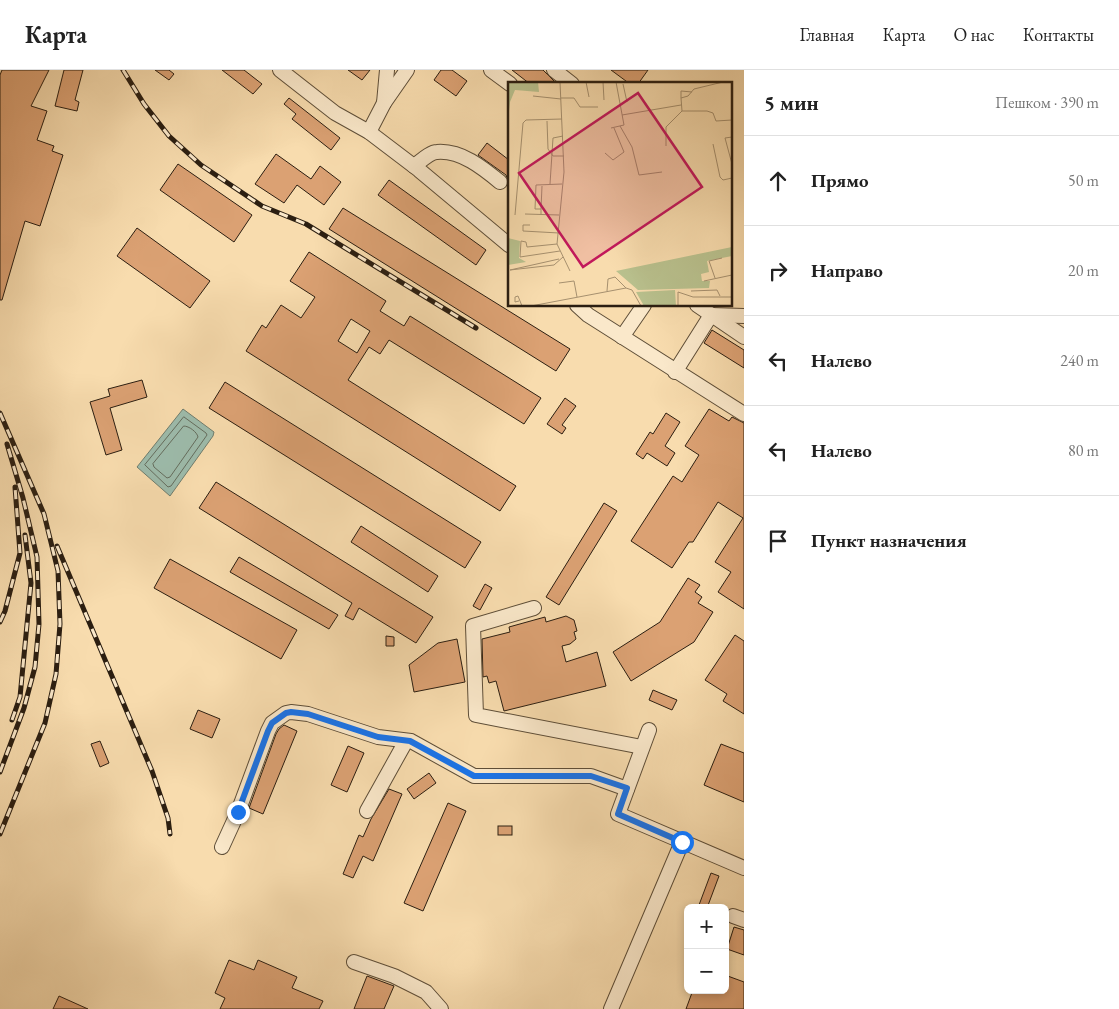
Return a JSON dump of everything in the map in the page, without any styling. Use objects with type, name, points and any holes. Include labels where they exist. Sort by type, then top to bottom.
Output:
[{"type":"street","points":[[280,70],[335,113],[369,132],[414,166],[508,244]]},
{"type":"street","points":[[384,103],[387,70]]},
{"type":"street","points":[[369,132],[384,103],[407,70]]},
{"type":"street","points":[[491,70],[508,83]]},
{"type":"street","points":[[554,70],[569,82]]},
{"type":"street","points":[[414,166],[435,152],[448,153],[472,160],[500,182]]},
{"type":"street","points":[[578,306],[588,315],[744,414]]},
{"type":"street","points":[[622,337],[643,306]]},
{"type":"street","points":[[698,306],[744,337]]},
{"type":"street","points":[[676,372],[711,316]]},
{"type":"street","points":[[711,316],[744,316]]},
{"type":"street","points":[[534,608],[473,626],[476,715],[642,747]]},
{"type":"street","points":[[222,847],[238,812],[272,723],[286,713],[291,712],[308,714],[378,737],[410,741],[474,776],[591,776],[627,788]]},
{"type":"street","points":[[649,730],[618,814],[744,868]]},
{"type":"street","points":[[367,811],[406,741]]},
{"type":"street","points":[[611,1009],[682,842]]},
{"type":"street","points":[[354,962],[394,976],[426,992],[441,1009]]},
{"type":"water","points":[[183,409],[214,432],[170,496],[137,467]]},
{"type":"building","points":[[2,70],[49,70],[31,106],[47,111],[37,140],[54,146],[52,151],[63,155],[40,226],[25,221],[2,300],[0,300],[0,75]]},
{"type":"building","points":[[64,70],[83,70],[75,100],[79,102],[77,111],[55,106]]},
{"type":"building","points":[[155,70],[169,70],[174,74],[169,80]]},
{"type":"building","points":[[222,70],[244,70],[262,84],[253,94]]},
{"type":"building","points":[[348,70],[370,70],[362,80]]},
{"type":"building","points":[[441,70],[452,70],[467,81],[456,96],[434,80]]},
{"type":"building","points":[[512,70],[543,70],[555,82],[527,82]]},
{"type":"building","points":[[611,70],[648,70],[639,82],[627,82]]},
{"type":"building","points":[[289,98],[340,138],[331,150],[292,119],[296,114],[284,104]]},
{"type":"building","points":[[487,143],[508,159],[508,180],[506,175],[478,155]]},
{"type":"building","points":[[276,154],[311,179],[320,166],[341,182],[324,205],[297,185],[284,203],[255,184]]},
{"type":"building","points":[[178,164],[252,215],[234,242],[160,190]]},
{"type":"building","points":[[389,180],[486,250],[476,265],[378,195]]},
{"type":"building","points":[[343,208],[570,349],[556,371],[329,229]]},
{"type":"building","points":[[137,228],[210,281],[190,308],[117,256]]},
{"type":"building","points":[[309,252],[386,301],[380,311],[404,326],[410,316],[541,398],[524,424],[389,340],[380,354],[369,347],[348,380],[516,486],[500,511],[246,351],[262,325],[266,328],[281,305],[301,318],[315,297],[290,281]],"holes":[[[351,319],[370,331],[357,353],[338,341]]]},
{"type":"building","points":[[712,330],[744,350],[744,368],[704,343]]},
{"type":"building","points":[[142,380],[147,397],[110,408],[122,450],[106,455],[90,402],[110,396],[108,389]]},
{"type":"building","points":[[225,382],[481,542],[465,568],[209,408]]},
{"type":"building","points":[[565,398],[576,406],[562,425],[566,428],[562,434],[547,424]]},
{"type":"building","points":[[709,409],[729,421],[732,417],[744,423],[744,609],[718,592],[731,572],[715,562],[743,518],[718,502],[693,542],[689,542],[672,568],[631,541],[673,476],[682,482],[699,455],[685,446]]},
{"type":"building","points":[[666,413],[680,422],[665,446],[675,453],[667,466],[647,453],[643,459],[636,454],[650,432],[653,434]]},
{"type":"building","points":[[216,482],[433,617],[416,643],[359,608],[353,620],[345,616],[352,603],[199,508]]},
{"type":"building","points":[[604,503],[617,511],[559,605],[546,597]]},
{"type":"building","points":[[361,526],[438,576],[428,592],[351,542]]},
{"type":"building","points":[[239,557],[338,615],[329,629],[230,572]]},
{"type":"building","points":[[170,559],[297,630],[281,659],[154,588]]},
{"type":"building","points":[[688,578],[700,585],[695,592],[702,597],[698,603],[713,612],[694,642],[631,681],[613,652],[660,622]]},
{"type":"building","points":[[485,584],[492,588],[480,610],[473,606]]},
{"type":"building","points":[[566,616],[574,620],[577,631],[574,632],[576,639],[570,644],[562,646],[566,662],[597,652],[606,686],[504,711],[496,681],[489,683],[487,676],[483,677],[482,639],[510,632],[509,627],[545,617],[546,622]]},
{"type":"building","points":[[735,635],[744,641],[744,714],[723,701],[727,694],[705,680]]},
{"type":"building","points":[[386,636],[394,637],[394,646],[386,646]]},
{"type":"building","points":[[457,639],[465,682],[414,692],[409,665],[438,643]]},
{"type":"building","points":[[653,690],[677,700],[672,710],[649,700]]},
{"type":"building","points":[[198,710],[220,719],[212,738],[190,729]]},
{"type":"building","points":[[284,725],[297,731],[263,814],[249,808],[276,734]]},
{"type":"building","points":[[100,741],[109,763],[100,767],[91,744]]},
{"type":"building","points":[[721,744],[744,753],[744,802],[704,785]]},
{"type":"building","points":[[348,746],[364,753],[347,792],[331,785]]},
{"type":"building","points":[[429,773],[436,783],[414,799],[407,789]]},
{"type":"building","points":[[389,789],[402,794],[373,861],[363,856],[353,878],[343,874],[359,835],[363,837],[371,819]]},
{"type":"building","points":[[448,803],[466,811],[423,911],[404,903]]},
{"type":"building","points":[[498,826],[512,826],[512,835],[498,835]]},
{"type":"building","points":[[711,873],[719,876],[708,904],[699,904]]},
{"type":"building","points":[[734,927],[744,930],[744,955],[729,950],[729,943]]},
{"type":"building","points":[[229,960],[254,970],[258,960],[297,977],[292,988],[323,1001],[319,1009],[220,1009],[225,998],[215,993]]},
{"type":"building","points":[[367,976],[394,986],[384,1009],[354,1009]]},
{"type":"building","points":[[729,976],[744,982],[744,1009],[686,1009],[692,994],[729,994]]},
{"type":"building","points":[[59,996],[88,1009],[53,1009]]},
{"type":"railway","points":[[123,70],[144,104],[169,136],[201,165],[262,206],[306,224],[476,328]]},
{"type":"railway","points":[[0,413],[44,514],[58,571],[60,624],[56,674],[45,723],[0,834]]},
{"type":"railway","points":[[0,772],[24,708],[35,667],[39,624],[37,557],[23,498],[7,444]]},
{"type":"railway","points":[[0,622],[5,611],[20,553],[15,487]]},
{"type":"railway","points":[[12,720],[20,697],[31,583],[25,535]]},
{"type":"railway","points":[[57,546],[152,771],[168,818],[170,834]]},
{"type":"route","points":[[238,812],[272,723],[286,713],[291,712],[308,714],[378,737],[410,741],[474,776],[591,776],[627,788],[618,814],[682,842]]}]
